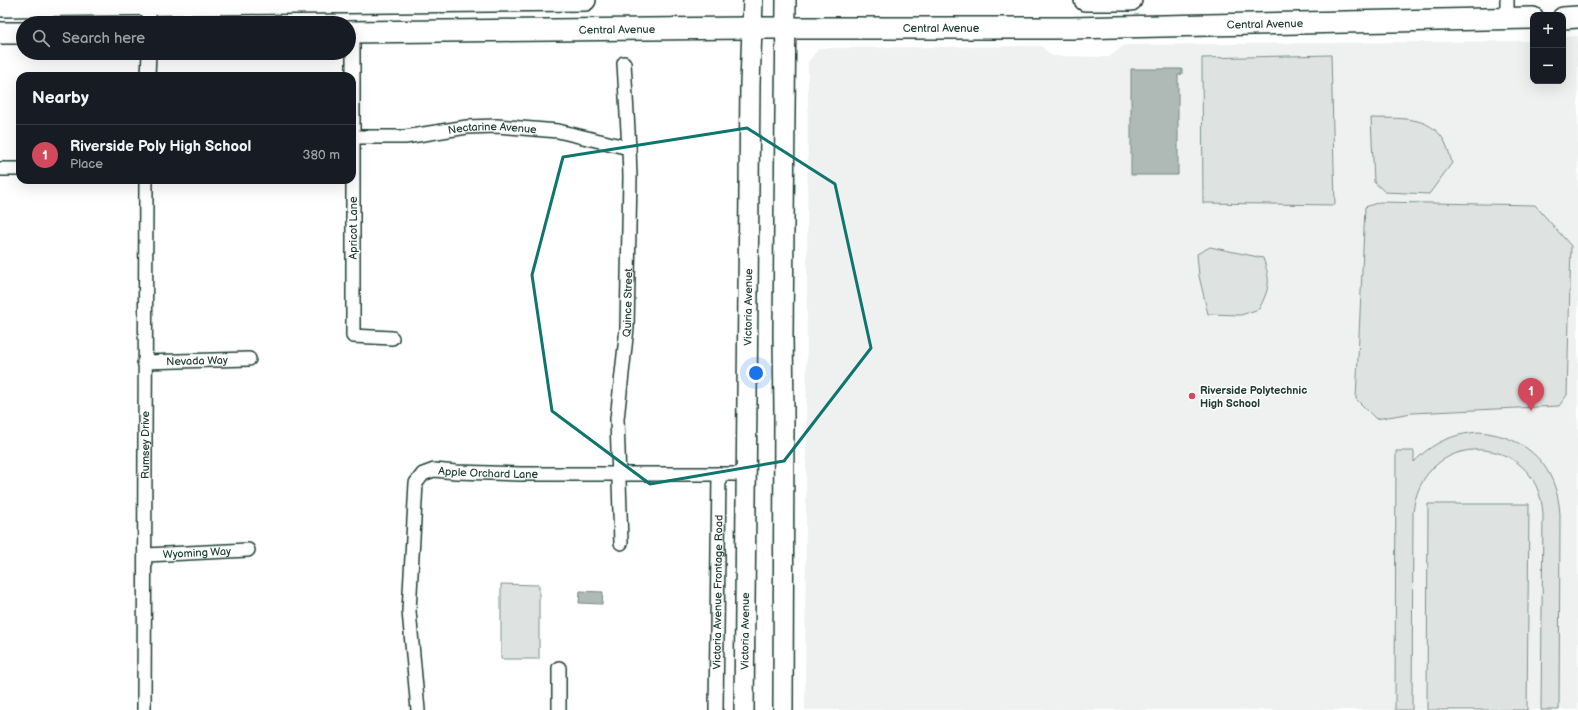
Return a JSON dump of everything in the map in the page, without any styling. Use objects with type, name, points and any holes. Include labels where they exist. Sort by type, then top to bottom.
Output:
[{"type":"main road","points":[[0,6],[149,10],[585,0]]},
{"type":"main road","name":"Victoria Avenue","points":[[744,710],[750,84],[753,0]]},
{"type":"main road","points":[[783,710],[784,29],[786,0]]},
{"type":"main road","points":[[1085,0],[1131,0]]},
{"type":"main road","name":"Central Avenue","points":[[356,32],[752,28],[1071,28],[1507,9],[1530,17]]},
{"type":"main road","points":[[1566,18],[1578,17]]},
{"type":"main road","points":[[0,33],[16,33]]},
{"type":"street","points":[[148,72],[149,60]]},
{"type":"street","name":"Apricot Lane","points":[[352,60],[352,72]]},
{"type":"street","name":"Quince Street","points":[[621,543],[617,419],[627,328],[629,148],[624,63]]},
{"type":"street","name":"Nectarine Avenue","points":[[356,136],[405,136],[467,127],[497,126],[558,131],[629,148]]},
{"type":"street","points":[[0,169],[16,169]]},
{"type":"street","name":"Rumsey Drive","points":[[144,710],[146,555],[144,362],[146,184]]},
{"type":"street","name":"Apricot Lane","points":[[352,184],[353,336],[392,338]]},
{"type":"street","name":"Nevada Way","points":[[144,362],[249,359]]},
{"type":"street","name":"Apple Orchard Lane","points":[[418,710],[410,611],[416,483],[424,474],[434,470],[506,473],[746,474]]},
{"type":"street","name":"Victoria Avenue Frontage Road","points":[[716,710],[719,474]]},
{"type":"street","name":"Wyoming Way","points":[[146,555],[248,550]]},
{"type":"street","points":[[559,668],[559,710]]},
{"type":"highlighted area","points":[[747,128],[835,184],[871,348],[784,461],[650,484],[552,411],[532,275],[563,157]]},
{"type":"shaded area","name":"Riverside Polytechnic High School","points":[[1578,36],[1578,710],[805,710],[808,62],[819,48],[1041,46],[1052,56],[1109,57],[1124,45],[1530,41],[1530,84],[1566,84],[1566,37]]},
{"type":"shaded area","points":[[1331,55],[1335,205],[1203,203],[1202,58]]},
{"type":"shaded area","points":[[1131,69],[1182,69],[1182,74],[1178,75],[1178,175],[1131,175]]},
{"type":"shaded area","points":[[1371,118],[1402,119],[1422,122],[1439,133],[1446,144],[1452,163],[1429,194],[1385,192],[1374,182]]},
{"type":"shaded area","points":[[1380,202],[1535,205],[1571,246],[1567,395],[1559,406],[1412,413],[1376,419],[1356,399],[1365,207]]},
{"type":"shaded area","points":[[1210,247],[1263,258],[1268,284],[1259,309],[1241,315],[1208,314],[1199,276],[1197,254]]},
{"type":"shaded area","points":[[1479,432],[1496,435],[1511,440],[1525,447],[1536,456],[1546,468],[1558,497],[1560,514],[1559,710],[1541,710],[1543,514],[1536,486],[1522,466],[1502,454],[1479,450],[1456,453],[1436,465],[1421,485],[1413,513],[1412,710],[1395,710],[1396,451],[1414,451],[1414,462],[1435,445],[1451,437]]},
{"type":"shaded area","points":[[1428,504],[1529,504],[1527,710],[1427,710]]},
{"type":"shaded area","points":[[501,584],[539,585],[539,659],[501,659]]},
{"type":"shaded area","points":[[580,591],[603,592],[602,604],[579,603]]},
{"type":"place","name":"Riverside Polytechnic High School","points":[[1192,396]]},
{"type":"place","name":"Riverside Poly High School","points":[[1531,411]]}]
